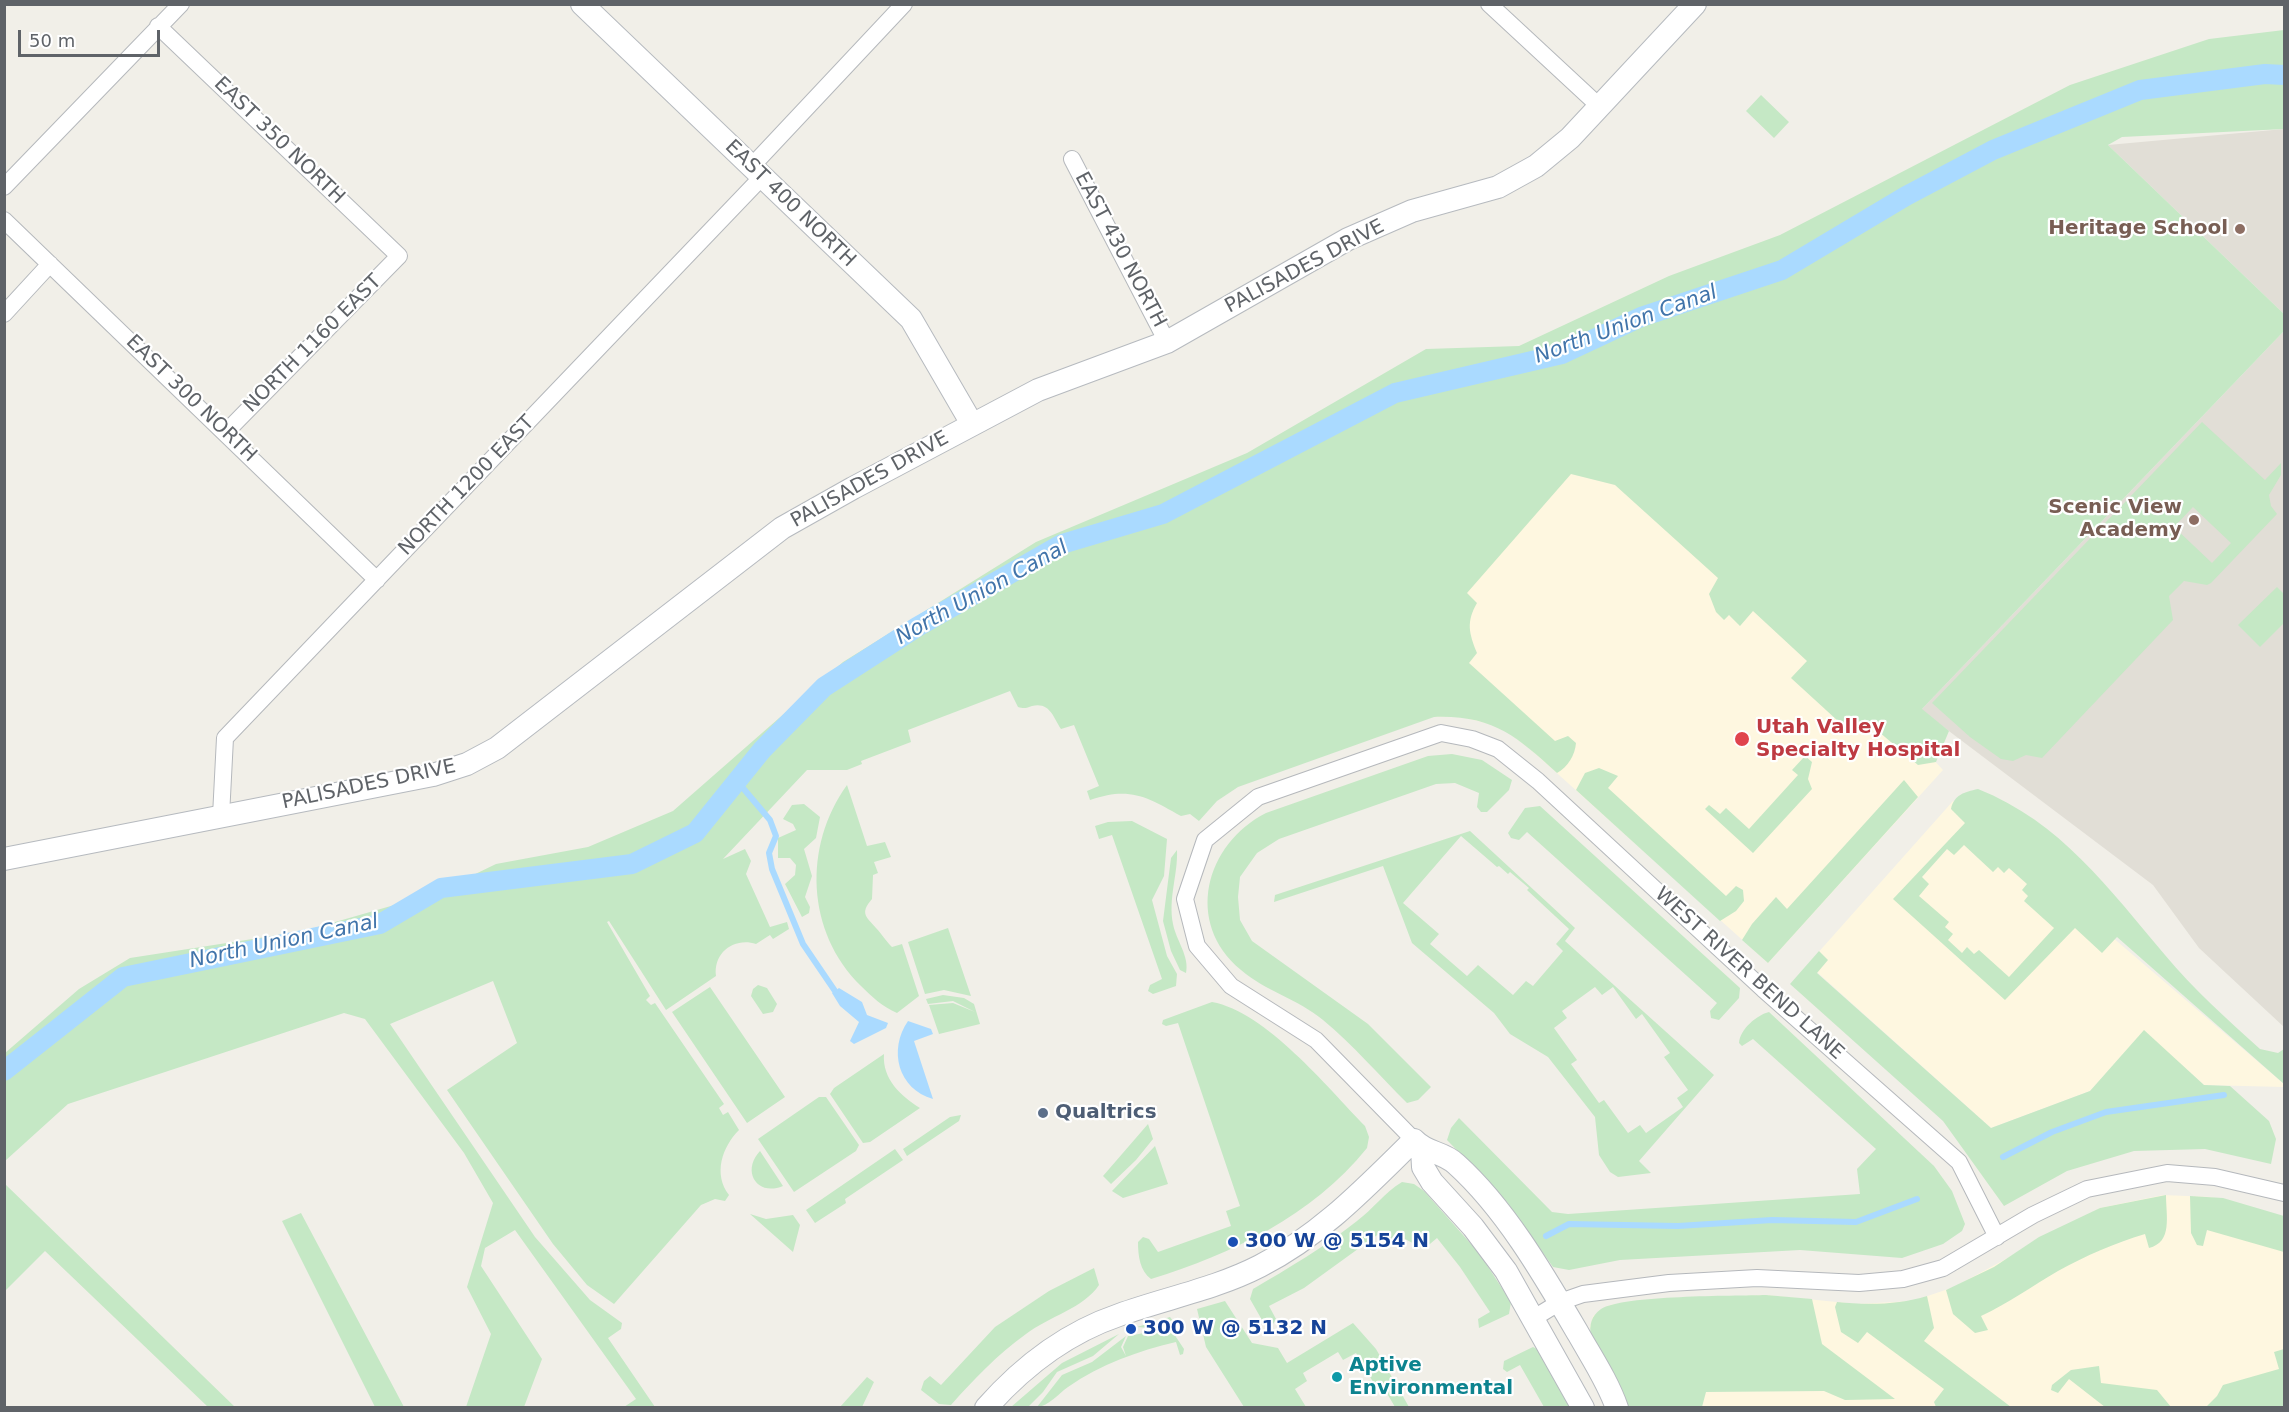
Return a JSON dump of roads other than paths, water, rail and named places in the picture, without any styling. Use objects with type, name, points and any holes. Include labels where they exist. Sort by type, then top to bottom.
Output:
[{"type":"street","points":[[4,187],[181,4]]},
{"type":"street","name":"EAST 400 NORTH","points":[[582,4],[911,319],[972,424]]},
{"type":"street","name":"NORTH 1200 EAST","points":[[221,816],[225,738],[377,580],[756,172],[904,4]]},
{"type":"street","points":[[1489,4],[1599,106]]},
{"type":"street","name":"PALISADES DRIVE","points":[[4,859],[433,775],[467,764],[497,748],[782,528],[972,424],[1069,377],[1167,342],[1348,239],[1412,211],[1498,187],[1520,176],[1553,154],[1695,4]]},
{"type":"street","name":"EAST 350 NORTH","points":[[158,26],[399,256]]},
{"type":"street","name":"EAST 430 NORTH","points":[[1072,159],[1167,342]]},
{"type":"street","name":"EAST 300 NORTH","points":[[4,220],[377,580]]},
{"type":"street","name":"NORTH 1160 EAST","points":[[226,432],[399,256]]},
{"type":"street","points":[[4,314],[50,264]]},
{"type":"street","name":"WEST RIVER BEND LANE","points":[[1418,1144],[1316,1040],[1231,986],[1197,946],[1185,899],[1205,840],[1258,797],[1441,733],[1472,738],[1498,749],[1538,781],[1763,989],[1959,1162],[1997,1237]]},
{"type":"street","points":[[1418,1144],[1444,1155],[1456,1164],[1513,1228],[1560,1302],[1617,1407]]},
{"type":"street","points":[[1418,1144],[1423,1167],[1432,1182],[1473,1227],[1506,1271],[1583,1407]]},
{"type":"street","points":[[986,1407],[1034,1361],[1085,1329],[1133,1310],[1228,1281],[1261,1266],[1307,1238],[1329,1222],[1418,1144]]},
{"type":"street","points":[[1534,1318],[1560,1302],[1583,1294],[1680,1282],[1756,1278],[1860,1284],[1903,1279],[1943,1268],[2032,1215],[2087,1189],[2167,1173],[2215,1177],[2284,1193]]},
{"type":"water","points":[[839,988],[862,1002],[867,1015],[888,1023],[886,1028],[854,1044],[850,1041],[859,1022],[840,1006],[832,993]]},
{"type":"water","points":[[908,1021],[931,1029],[933,1034],[914,1041],[933,1099],[912,1087],[904,1078],[900,1067],[899,1044]]},
{"type":"waterway","name":"North Union Canal","points":[[4,1071],[123,977],[380,924],[441,888],[632,864],[695,833],[762,750],[824,687],[917,627],[1062,544],[1163,514],[1395,393],[1562,354],[1641,317],[1782,270],[1906,196],[1993,150],[2140,90],[2265,74],[2284,75]]},
{"type":"waterway","points":[[737,781],[770,820],[776,836],[769,853],[772,869],[803,944],[835,991]]},
{"type":"waterway","points":[[2003,1157],[2052,1132],[2106,1112],[2224,1095]]},
{"type":"waterway","points":[[1546,1236],[1569,1224],[1678,1226],[1772,1220],[1856,1222],[1917,1199]]},
{"type":"place","name":"Heritage School","points":[[2240,229]]},
{"type":"place","name":"Scenic View Academy","points":[[2194,520]]},
{"type":"place","name":"Utah Valley Specialty Hospital","points":[[1742,739]]},
{"type":"place","name":"Qualtrics","points":[[1043,1113]]},
{"type":"place","name":"300 W @ 5154 N","points":[[1233,1242]]},
{"type":"place","name":"300 W @ 5132 N","points":[[1131,1329]]},
{"type":"place","name":"Aptive Environmental","points":[[1337,1377]]}]
